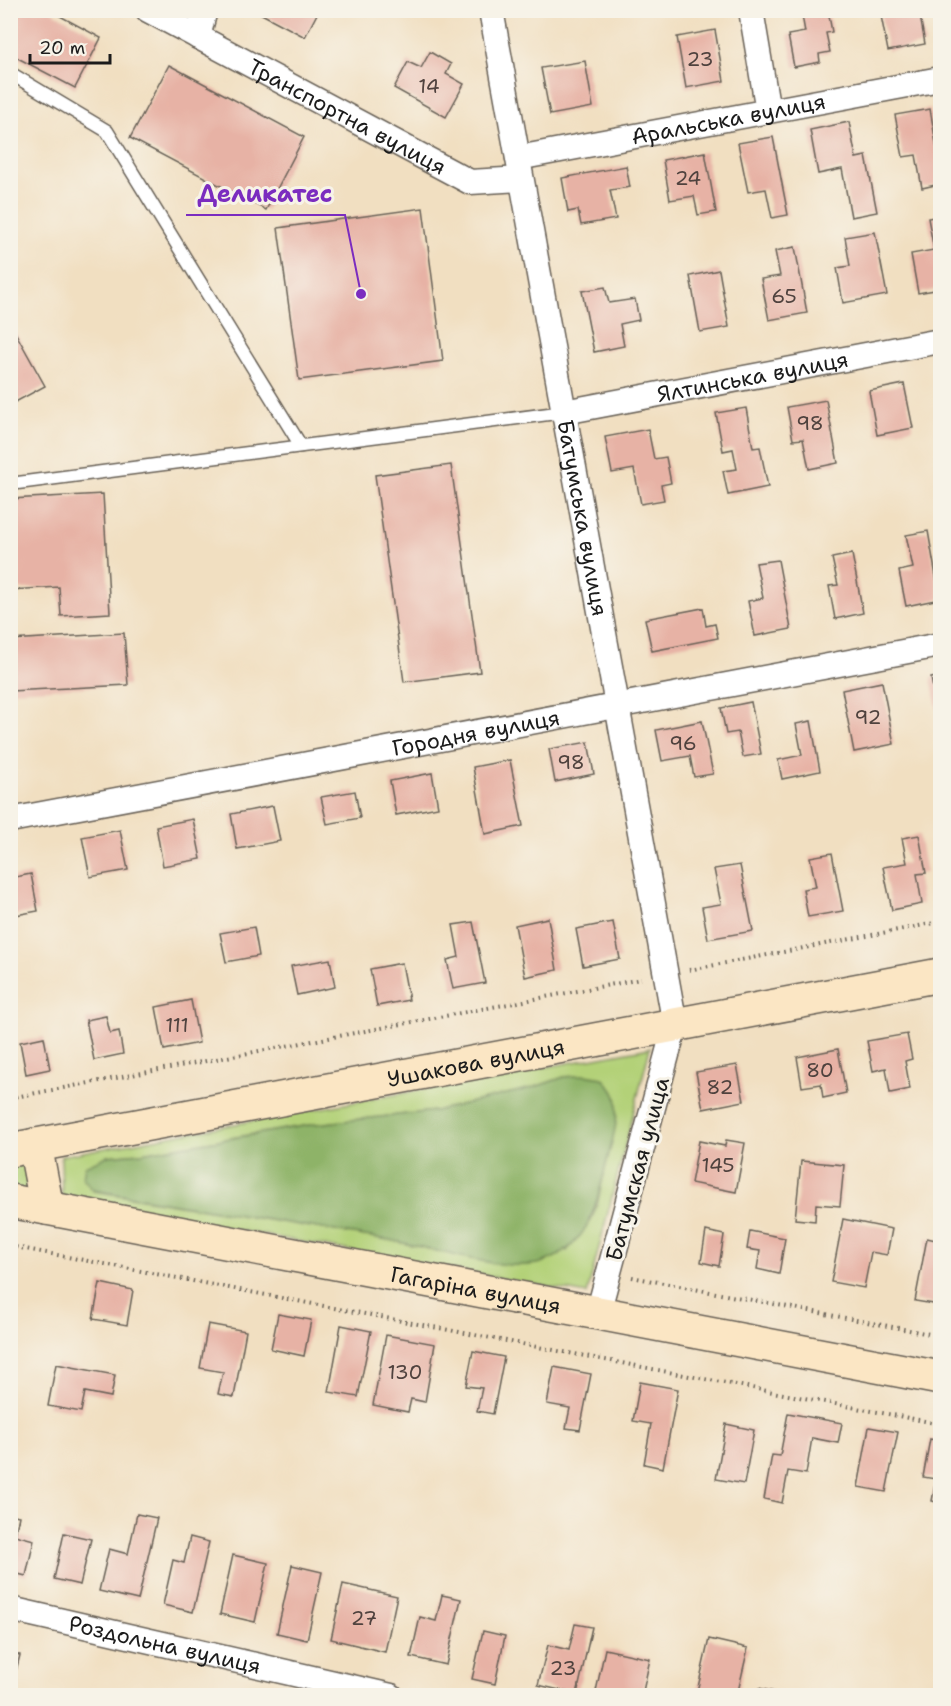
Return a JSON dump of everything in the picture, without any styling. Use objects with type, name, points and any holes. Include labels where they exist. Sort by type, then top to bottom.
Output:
[{"type":"street","name":"Транспортна вулиця","points":[[148,10],[470,182],[519,169]]},
{"type":"street","points":[[198,37],[205,10]]},
{"type":"street","name":"Батумська вулиця","points":[[491,10],[675,1025]]},
{"type":"street","points":[[751,10],[768,111]]},
{"type":"street","name":"Аральська вулиця","points":[[519,169],[768,111],[940,79]]},
{"type":"street","name":"Ялтинська вулиця","points":[[564,412],[940,341]]},
{"type":"street","name":"Городня вулиця","points":[[10,820],[940,645]]},
{"type":"street","name":"Ушакова вулиця","points":[[23,1147],[940,975]]},
{"type":"street","name":"Батумская улица","points":[[598,1313],[675,1025]]},
{"type":"street","points":[[23,1147],[47,1208]]},
{"type":"street","name":"Гагаріна вулиця","points":[[10,1201],[940,1378]]},
{"type":"street","name":"Роздольна вулиця","points":[[10,1610],[340,1690],[391,1695]]},
{"type":"lane","points":[[10,73],[107,131],[301,446]]},
{"type":"lane","points":[[10,484],[564,412]]},
{"type":"path","points":[[10,1098],[940,922]]},
{"type":"path","points":[[10,1246],[940,1424]]},
{"type":"path","points":[[609,1273],[940,1336]]},
{"type":"green space","points":[[650,1048],[587,1294],[62,1198],[61,1156]],"holes":[[[564,1077],[615,1124],[597,1205],[591,1220],[567,1251],[476,1260],[391,1240],[93,1191],[107,1156],[141,1153],[316,1124],[435,1111],[532,1088]]]},
{"type":"green space","points":[[585,1075],[603,1078],[615,1094],[617,1115],[614,1135],[597,1201],[586,1226],[570,1247],[544,1262],[510,1265],[489,1262],[405,1243],[93,1190],[83,1178],[85,1166],[107,1156],[141,1153],[316,1124],[435,1111],[532,1088],[564,1077]]},
{"type":"green space","points":[[33,1161],[34,1192],[11,1188],[11,1165]]},
{"type":"building","points":[[10,10],[49,10],[101,38],[75,88],[10,54]]},
{"type":"building","points":[[254,10],[319,10],[305,37]]},
{"type":"building","points":[[801,10],[828,10],[832,32],[826,33],[830,52],[819,54],[820,62],[794,67],[788,35],[805,32]]},
{"type":"building","points":[[892,10],[919,10],[925,44],[888,51],[881,16],[892,14]]},
{"type":"building","points":[[715,30],[724,81],[686,88],[677,37]]},
{"type":"building","points":[[430,52],[451,64],[446,74],[464,84],[446,117],[394,88],[408,62],[421,68]]},
{"type":"building","points":[[585,61],[593,107],[550,115],[541,68]]},
{"type":"building","points":[[169,65],[304,137],[266,210],[130,138]]},
{"type":"building","points":[[930,109],[940,166],[940,184],[922,188],[916,155],[903,157],[895,115]]},
{"type":"building","points":[[849,122],[856,158],[866,156],[877,212],[851,217],[842,169],[818,174],[810,130]]},
{"type":"building","points":[[773,137],[788,215],[772,218],[766,189],[748,192],[738,143]]},
{"type":"building","points":[[705,152],[716,212],[698,215],[694,196],[670,200],[663,160]]},
{"type":"building","points":[[626,166],[630,187],[610,190],[616,219],[581,225],[578,210],[568,212],[562,178]]},
{"type":"building","points":[[423,208],[443,361],[299,380],[278,228]]},
{"type":"building","points":[[940,216],[940,289],[918,293],[911,254],[934,250],[928,218]]},
{"type":"building","points":[[875,232],[887,295],[843,303],[837,268],[850,266],[845,237]]},
{"type":"building","points":[[795,247],[807,313],[769,320],[761,279],[780,276],[775,251]]},
{"type":"building","points":[[719,270],[729,327],[700,332],[690,276]]},
{"type":"building","points":[[605,287],[609,303],[635,299],[639,320],[620,324],[624,346],[594,352],[582,291]]},
{"type":"building","points":[[10,323],[45,386],[10,405]]},
{"type":"building","points":[[904,384],[913,428],[877,435],[869,391]]},
{"type":"building","points":[[826,400],[838,463],[809,469],[803,439],[793,440],[787,407]]},
{"type":"building","points":[[746,408],[753,448],[760,447],[768,487],[728,495],[723,471],[737,469],[733,449],[723,451],[716,413]]},
{"type":"building","points":[[648,429],[654,459],[666,457],[671,483],[661,485],[664,500],[641,504],[634,469],[612,473],[605,437]]},
{"type":"building","points":[[451,465],[480,672],[404,682],[375,475]]},
{"type":"building","points":[[103,494],[110,613],[61,616],[59,587],[10,590],[10,499]]},
{"type":"building","points":[[928,531],[940,599],[906,606],[899,571],[913,568],[906,535]]},
{"type":"building","points":[[852,554],[863,613],[835,619],[829,586],[838,585],[832,558]]},
{"type":"building","points":[[778,560],[791,629],[755,636],[748,601],[763,598],[756,563]]},
{"type":"building","points":[[703,608],[706,626],[715,624],[718,638],[652,651],[645,619]]},
{"type":"building","points":[[124,633],[128,685],[10,691],[10,640]]},
{"type":"building","points":[[940,676],[940,713],[938,713],[931,678]]},
{"type":"building","points":[[882,682],[894,744],[854,752],[842,690]]},
{"type":"building","points":[[751,702],[761,754],[743,757],[738,732],[726,734],[721,708]]},
{"type":"building","points":[[702,721],[713,774],[694,777],[690,756],[662,761],[656,730]]},
{"type":"building","points":[[811,721],[820,771],[782,779],[778,760],[802,755],[796,724]]},
{"type":"building","points":[[588,742],[594,774],[555,782],[549,749]]},
{"type":"building","points":[[510,760],[523,826],[485,834],[473,767]]},
{"type":"building","points":[[432,773],[438,807],[396,815],[390,781]]},
{"type":"building","points":[[355,791],[360,818],[327,824],[321,797]]},
{"type":"building","points":[[273,806],[280,841],[237,849],[231,814]]},
{"type":"building","points":[[193,819],[201,859],[163,866],[156,826]]},
{"type":"building","points":[[120,830],[128,870],[90,877],[82,837]]},
{"type":"building","points":[[919,835],[926,873],[917,874],[922,904],[892,910],[883,867],[907,863],[902,838]]},
{"type":"building","points":[[832,853],[843,911],[808,917],[803,889],[816,887],[810,857]]},
{"type":"building","points":[[740,865],[753,931],[708,939],[702,907],[721,904],[714,869]]},
{"type":"building","points":[[31,874],[38,911],[10,916],[10,878]]},
{"type":"building","points":[[548,918],[557,970],[525,977],[515,925]]},
{"type":"building","points":[[473,922],[485,983],[453,989],[447,960],[459,957],[453,925]]},
{"type":"building","points":[[613,922],[620,959],[583,966],[576,929]]},
{"type":"building","points":[[254,927],[259,956],[226,962],[220,933]]},
{"type":"building","points":[[330,959],[335,987],[297,995],[291,966]]},
{"type":"building","points":[[402,963],[409,1000],[377,1006],[370,969]]},
{"type":"building","points":[[191,1000],[199,1043],[164,1050],[156,1007]]},
{"type":"building","points":[[106,1016],[110,1033],[119,1031],[123,1054],[94,1060],[86,1020]]},
{"type":"building","points":[[907,1034],[912,1059],[905,1061],[910,1089],[890,1093],[886,1068],[873,1071],[867,1041]]},
{"type":"building","points":[[44,1037],[50,1069],[26,1074],[20,1042]]},
{"type":"building","points":[[838,1049],[846,1093],[823,1098],[821,1084],[802,1087],[797,1057]]},
{"type":"building","points":[[737,1065],[744,1101],[703,1109],[696,1072]]},
{"type":"building","points":[[726,1140],[745,1143],[736,1192],[691,1183],[699,1141],[725,1146]]},
{"type":"building","points":[[801,1161],[844,1165],[840,1206],[816,1204],[815,1221],[795,1219]]},
{"type":"building","points":[[843,1219],[892,1229],[887,1255],[871,1252],[864,1288],[831,1282]]},
{"type":"building","points":[[706,1231],[724,1235],[719,1266],[701,1262]]},
{"type":"building","points":[[750,1231],[785,1238],[779,1274],[757,1269],[760,1251],[747,1249]]},
{"type":"building","points":[[927,1238],[940,1241],[940,1305],[915,1301]]},
{"type":"building","points":[[100,1283],[133,1290],[127,1325],[93,1319]]},
{"type":"building","points":[[278,1314],[311,1320],[304,1356],[271,1349]]},
{"type":"building","points":[[208,1324],[246,1331],[234,1397],[218,1394],[223,1372],[200,1368]]},
{"type":"building","points":[[341,1325],[371,1331],[358,1397],[329,1392]]},
{"type":"building","points":[[386,1335],[435,1344],[425,1402],[411,1399],[408,1412],[373,1405]]},
{"type":"building","points":[[473,1351],[504,1357],[493,1414],[477,1411],[482,1388],[466,1386]]},
{"type":"building","points":[[56,1364],[115,1375],[111,1397],[85,1392],[81,1412],[48,1406]]},
{"type":"building","points":[[554,1367],[591,1374],[580,1430],[566,1428],[570,1408],[547,1404]]},
{"type":"building","points":[[640,1382],[678,1389],[663,1468],[644,1464],[651,1424],[633,1421]]},
{"type":"building","points":[[788,1413],[842,1423],[838,1443],[812,1438],[806,1474],[788,1471],[782,1503],[764,1499],[772,1455],[780,1456]]},
{"type":"building","points":[[726,1424],[754,1430],[744,1484],[716,1479]]},
{"type":"building","points":[[869,1427],[898,1432],[886,1492],[858,1487]]},
{"type":"building","points":[[930,1439],[940,1441],[940,1503],[932,1501],[936,1479],[923,1477]]},
{"type":"building","points":[[10,1514],[19,1516],[15,1535],[34,1540],[26,1576],[10,1572]]},
{"type":"building","points":[[137,1514],[157,1518],[138,1600],[99,1591],[109,1549],[128,1554]]},
{"type":"building","points":[[64,1533],[91,1539],[80,1585],[54,1579]]},
{"type":"building","points":[[190,1537],[209,1542],[193,1612],[163,1605],[173,1560],[184,1563]]},
{"type":"building","points":[[233,1555],[268,1563],[255,1622],[220,1614]]},
{"type":"building","points":[[292,1565],[322,1572],[307,1640],[277,1633]]},
{"type":"building","points":[[343,1584],[397,1596],[385,1652],[331,1639]]},
{"type":"building","points":[[442,1595],[461,1599],[446,1665],[411,1657],[420,1617],[436,1621]]},
{"type":"building","points":[[575,1624],[592,1627],[577,1694],[538,1685],[548,1645],[569,1650]]},
{"type":"building","points":[[483,1631],[505,1636],[495,1684],[472,1679]]},
{"type":"building","points":[[709,1639],[748,1648],[737,1696],[696,1696]]},
{"type":"building","points":[[605,1649],[650,1659],[642,1696],[595,1696]]},
{"type":"building","points":[[10,1653],[20,1655],[11,1691],[10,1691]]},
{"type":"building","points":[[759,1688],[786,1695],[757,1696]]},
{"type":"place","name":"Деликатес","points":[[361,294]]}]
